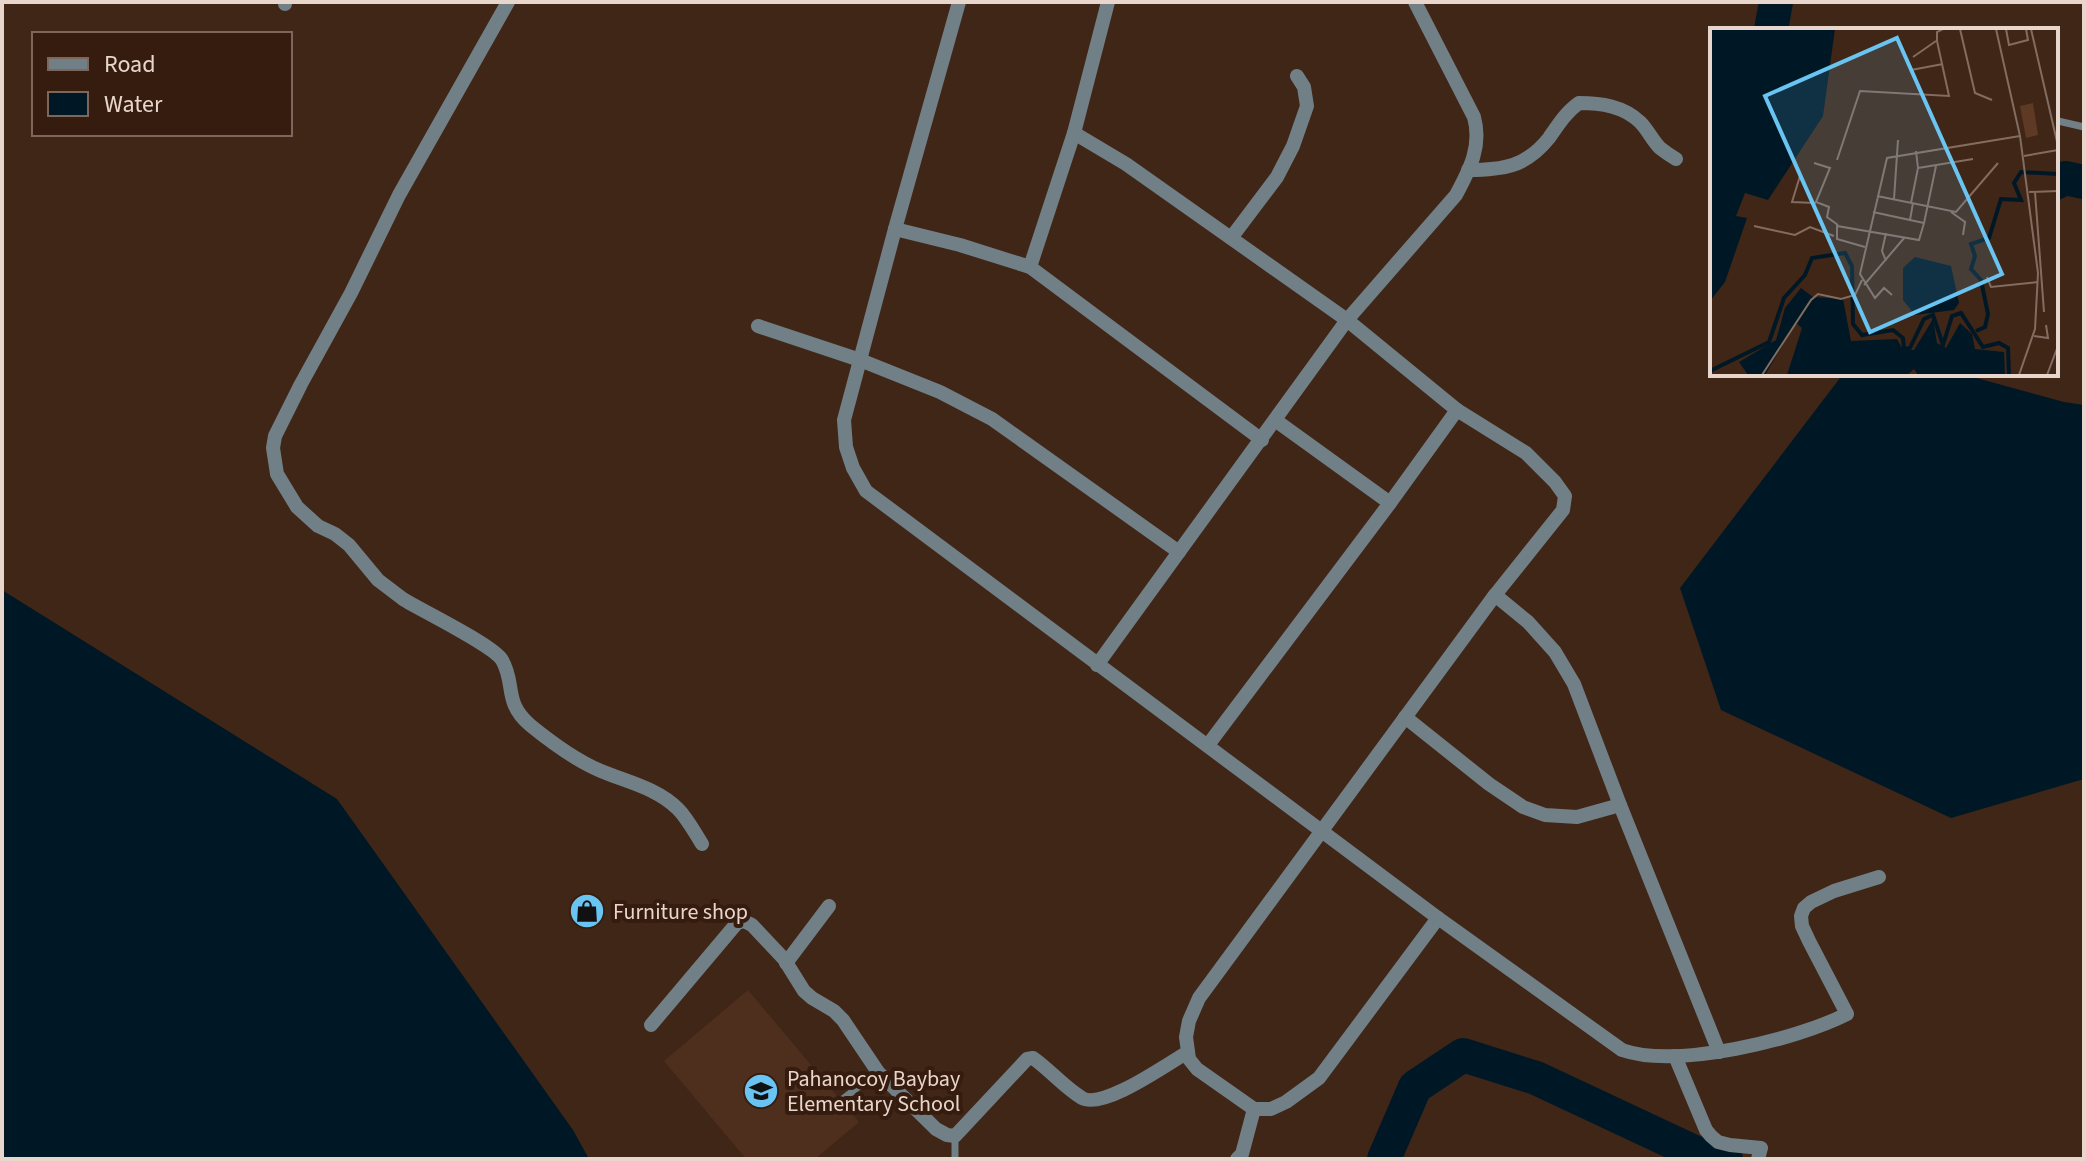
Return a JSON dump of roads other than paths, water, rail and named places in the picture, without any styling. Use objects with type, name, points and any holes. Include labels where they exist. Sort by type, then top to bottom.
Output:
[{"type":"street","points":[[508,2],[399,195],[275,436],[273,448],[277,474],[297,507],[318,526],[349,545],[378,580],[403,599],[498,655],[508,674],[510,694],[519,715],[571,756],[628,780],[679,809],[702,844]]},
{"type":"street","points":[[959,2],[844,420],[846,447],[866,491],[1438,918],[1622,1050],[1637,1055],[1675,1056],[1719,1052],[1769,1042],[1827,1024],[1847,1014],[1809,941],[1801,916],[1811,902],[1879,877]]},
{"type":"street","points":[[1030,267],[1074,133],[1108,2]]},
{"type":"street","points":[[1097,665],[1347,320],[1456,195],[1468,170],[1478,133],[1474,117],[1415,2]]},
{"type":"street","points":[[1231,238],[1277,177],[1293,146],[1307,106],[1304,87],[1297,76]]},
{"type":"street","points":[[1468,170],[1505,169],[1526,159],[1538,151],[1579,103],[1611,106],[1632,116],[1660,147],[1676,159]]},
{"type":"street","points":[[1074,133],[1126,164],[1347,320],[1457,410],[1526,453],[1565,496],[1563,510],[1495,595],[1199,998],[1186,1037],[1189,1059],[1197,1069],[1254,1109],[1271,1109],[1286,1102],[1319,1078],[1438,918]]},
{"type":"street","points":[[895,229],[1030,267],[1262,440]]},
{"type":"street","points":[[758,326],[860,360],[940,392],[992,419],[1179,552]]},
{"type":"street","points":[[1208,745],[1457,410]]},
{"type":"street","points":[[1275,420],[1390,503]]},
{"type":"street","points":[[1495,595],[1528,622],[1555,652],[1574,684],[1719,1052]]},
{"type":"street","points":[[1405,717],[1523,807],[1545,815],[1577,817],[1620,805]]},
{"type":"street","points":[[786,963],[829,906]]},
{"type":"street","points":[[651,1025],[737,923],[744,921],[752,925],[786,963],[804,991],[843,1020],[878,1072],[936,1129],[947,1135],[955,1136],[1027,1059],[1033,1058],[1043,1065],[1085,1100],[1096,1101],[1116,1094],[1188,1052]]},
{"type":"street","points":[[1675,1056],[1711,1136],[1718,1142],[1760,1154]]},
{"type":"street","points":[[1237,1159],[1242,1154],[1254,1109]]},
{"type":"lane","points":[[2058,121],[2084,127]]},
{"type":"lane","points":[[832,1107],[878,1072]]},
{"type":"lane","points":[[955,1136],[955,1159]]},
{"type":"water","points":[[1841,376],[1969,376],[2084,405],[2084,779],[1951,818],[1721,710],[1680,588]]},
{"type":"water","points":[[2,590],[337,799],[573,1130],[589,1159],[2,1159]]},
{"type":"waterway","points":[[1771,28],[1776,2]]},
{"type":"waterway","points":[[2058,182],[2065,178],[2084,182]]},
{"type":"waterway","points":[[1384,1159],[1415,1087],[1463,1055],[1536,1078],[1696,1153],[1726,1159]]},
{"type":"place","name":"Furniture shop","points":[[587,911]]},
{"type":"place","name":"Pahanocoy Baybay Elementary School","points":[[761,1091]]}]
